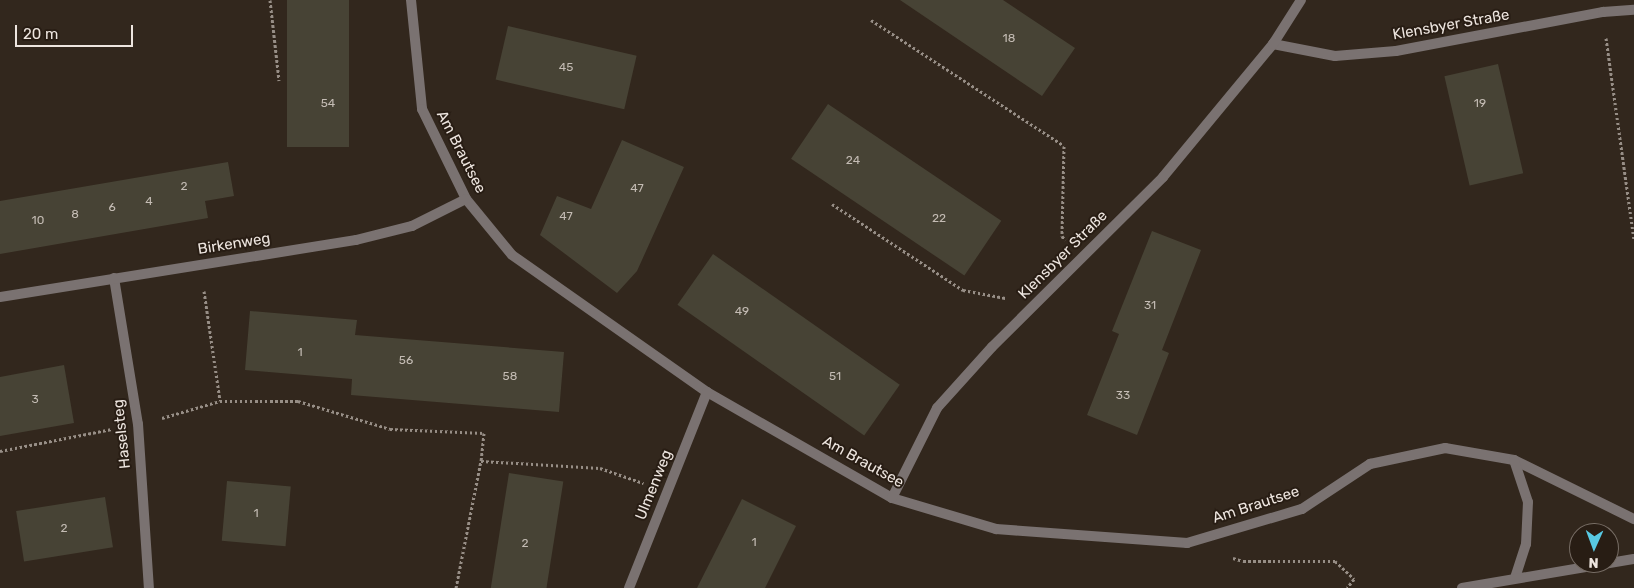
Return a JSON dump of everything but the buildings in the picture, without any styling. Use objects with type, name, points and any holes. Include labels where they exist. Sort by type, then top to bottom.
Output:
[{"type":"street","name":"Am Brautsee","points":[[411,0],[422,108],[466,199],[512,255],[708,392],[892,498],[996,529],[1187,543],[1302,509],[1370,464],[1446,448],[1514,460],[1634,519]]},
{"type":"street","name":"Klensbyer Straße","points":[[892,498],[937,408],[1023,316],[1163,177],[1273,44],[1301,0]]},
{"type":"street","name":"Klensbyer Straße","points":[[1273,44],[1335,56],[1396,51],[1603,12],[1634,10]]},
{"type":"street","name":"Birkenweg","points":[[0,297],[356,240],[412,226],[466,199]]},
{"type":"street","name":"Haselsteg","points":[[114,278],[138,424],[149,588]]},
{"type":"street","name":"Ulmenweg","points":[[629,588],[708,392]]},
{"type":"street","points":[[1514,460],[1528,502],[1526,544],[1515,577]]},
{"type":"street","points":[[1462,588],[1515,577],[1634,559]]},
{"type":"path","points":[[270,0],[279,80]]},
{"type":"path","points":[[1603,12],[1634,242]]},
{"type":"path","points":[[871,20],[1064,146],[1062,236],[1080,261]]},
{"type":"path","points":[[832,204],[964,290],[1002,296],[1023,316]]},
{"type":"path","points":[[200,265],[220,401]]},
{"type":"path","points":[[0,450],[138,424],[220,401],[298,401],[390,429],[484,433],[481,461],[456,588]]},
{"type":"path","points":[[481,461],[600,468],[668,492]]},
{"type":"path","points":[[1187,543],[1242,561],[1335,561],[1354,579],[1347,588]]}]
